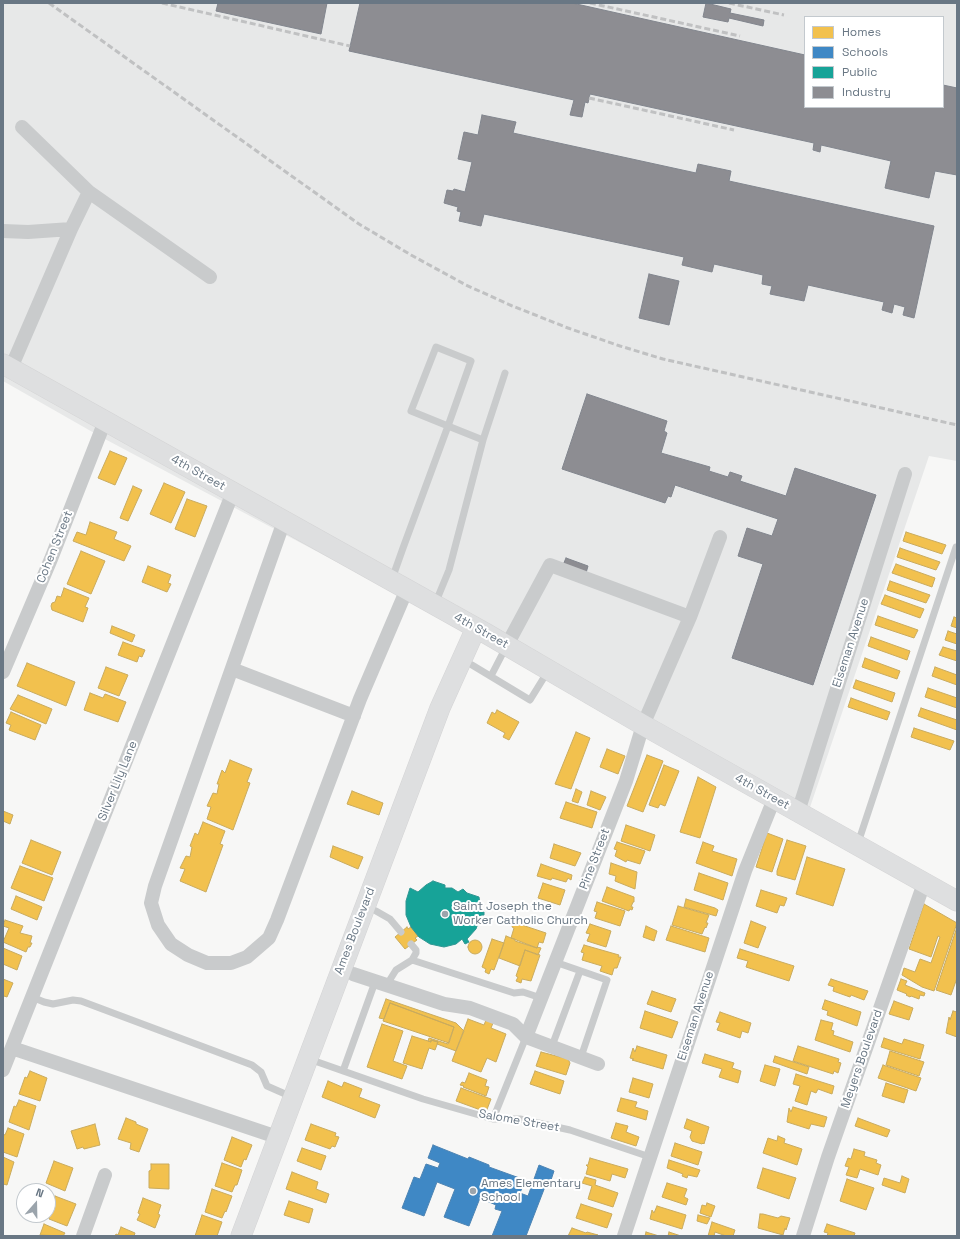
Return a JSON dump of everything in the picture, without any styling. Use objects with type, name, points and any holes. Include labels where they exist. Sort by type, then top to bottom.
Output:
[{"type":"street","points":[[22,127],[89,192],[210,277]]},
{"type":"street","points":[[7,366],[89,192]]},
{"type":"street","points":[[3,231],[28,232],[71,229]]},
{"type":"street","name":"4th Street","points":[[7,366],[507,645],[774,799],[957,901]]},
{"type":"street","name":"Cohen Street","points":[[3,672],[51,559],[105,421]]},
{"type":"street","name":"Eiseman Avenue","points":[[798,812],[905,474]]},
{"type":"street","name":"Silver Lily Lane","points":[[3,1070],[233,492]]},
{"type":"street","points":[[284,521],[155,886],[151,903],[158,925],[171,944],[188,955],[207,963],[231,963],[246,957],[269,938],[354,716],[399,585]]},
{"type":"street","name":"Pine Street","points":[[526,1037],[626,781],[643,724],[690,617],[720,537]]},
{"type":"street","points":[[507,645],[550,565],[690,617]]},
{"type":"street","name":"Ames Boulevard","points":[[240,1236],[292,1097],[313,1061],[353,974],[448,718],[472,665],[482,631]]},
{"type":"street","name":"Ames Boulevard","points":[[254,1236],[313,1061],[440,708],[482,631]]},
{"type":"street","points":[[232,669],[354,716]]},
{"type":"street","name":"Eiseman Avenue","points":[[624,1236],[745,871],[774,799]]},
{"type":"street","name":"Meyers Boulevard","points":[[803,1236],[828,1157],[924,883]]},
{"type":"street","points":[[353,974],[444,1004],[470,1008],[484,1013],[512,1024],[526,1037],[598,1064]]},
{"type":"street","points":[[12,1048],[277,1137]]},
{"type":"street","points":[[83,1236],[105,1174]]},
{"type":"lane","points":[[399,585],[448,426],[471,361],[436,347],[411,411],[448,426],[483,440]]},
{"type":"lane","points":[[434,604],[449,570],[483,440],[505,372]]},
{"type":"lane","points":[[857,845],[956,547]]},
{"type":"lane","points":[[491,676],[507,645]]},
{"type":"lane","points":[[472,665],[530,700],[549,669]]},
{"type":"lane","points":[[376,911],[390,919],[401,932]]},
{"type":"lane","points":[[343,1071],[381,984],[396,970],[412,960],[416,953],[416,950],[411,944]]},
{"type":"lane","points":[[412,960],[514,993],[523,992],[541,998]]},
{"type":"lane","points":[[555,962],[607,980],[581,1057]]},
{"type":"lane","points":[[552,1046],[580,971]]},
{"type":"lane","points":[[32,998],[53,1004],[73,1000],[81,1001],[252,1065],[261,1072],[267,1086],[292,1097]]},
{"type":"lane","points":[[493,1119],[526,1037]]},
{"type":"lane","name":"Salome Street","points":[[313,1061],[423,1099],[493,1119],[520,1119],[570,1130],[650,1157]]},
{"type":"shaded area","points":[[3,3],[957,3],[957,461],[929,456],[805,822],[495,646],[103,438],[3,381]]},
{"type":"building: Homes","points":[[110,451],[127,458],[115,485],[98,478]]},
{"type":"building: Homes","points":[[164,483],[185,492],[171,523],[150,514]]},
{"type":"building: Homes","points":[[133,486],[142,490],[128,521],[120,518]]},
{"type":"building: Homes","points":[[187,499],[207,506],[195,537],[175,529]]},
{"type":"building: Homes","points":[[90,522],[117,532],[114,539],[131,546],[124,561],[73,541],[77,532],[86,535]]},
{"type":"building: Homes","points":[[906,532],[946,545],[942,554],[903,541]]},
{"type":"building: Homes","points":[[900,548],[940,562],[936,570],[897,557]]},
{"type":"building: Homes","points":[[81,551],[105,561],[91,594],[67,584]]},
{"type":"building: Homes","points":[[896,564],[935,578],[932,587],[892,573]]},
{"type":"building: Homes","points":[[148,566],[171,575],[168,583],[171,584],[167,592],[142,582]]},
{"type":"building: Homes","points":[[890,581],[930,595],[926,603],[887,590]]},
{"type":"building: Homes","points":[[64,588],[89,598],[85,607],[88,608],[83,622],[52,610],[52,603],[55,602],[57,596],[61,597]]},
{"type":"building: Homes","points":[[885,595],[924,609],[920,618],[881,604]]},
{"type":"building: Homes","points":[[878,616],[918,630],[914,638],[875,625]]},
{"type":"building: Homes","points":[[954,617],[957,618],[957,628],[951,626]]},
{"type":"building: Homes","points":[[112,626],[135,635],[132,642],[110,633]]},
{"type":"building: Homes","points":[[948,631],[957,634],[957,644],[945,640]]},
{"type":"building: Homes","points":[[871,637],[910,651],[907,660],[868,646]]},
{"type":"building: Homes","points":[[123,642],[145,650],[142,657],[139,656],[137,662],[118,655]]},
{"type":"building: Homes","points":[[943,647],[957,651],[957,661],[939,655]]},
{"type":"building: Homes","points":[[865,658],[900,671],[897,679],[862,667]]},
{"type":"building: Homes","points":[[27,663],[75,682],[66,706],[17,686]]},
{"type":"building: Homes","points":[[106,667],[128,675],[119,696],[98,688]]},
{"type":"building: Homes","points":[[935,667],[957,675],[957,685],[932,676]]},
{"type":"building: Homes","points":[[856,680],[895,693],[892,702],[853,688]]},
{"type":"building: Homes","points":[[928,688],[957,698],[957,708],[925,697]]},
{"type":"building: Homes","points":[[90,693],[103,698],[105,694],[126,702],[118,722],[84,710]]},
{"type":"building: Homes","points":[[18,695],[52,709],[46,724],[10,709]]},
{"type":"building: Homes","points":[[851,698],[890,712],[887,720],[848,707]]},
{"type":"building: Homes","points":[[921,708],[957,720],[957,730],[918,716]]},
{"type":"building: Homes","points":[[497,710],[519,722],[509,740],[503,737],[505,733],[487,723],[492,712],[495,714]]},
{"type":"building: Homes","points":[[11,712],[41,725],[35,740],[9,730],[11,725],[6,723]]},
{"type":"building: Homes","points":[[914,728],[954,741],[950,750],[911,737]]},
{"type":"building: Homes","points":[[576,732],[590,738],[571,789],[555,784]]},
{"type":"building: Homes","points":[[607,749],[625,756],[618,774],[600,767]]},
{"type":"building: Homes","points":[[647,755],[663,761],[643,812],[627,806]]},
{"type":"building: Homes","points":[[230,760],[252,769],[247,782],[250,783],[233,830],[207,819],[211,807],[207,806],[213,793],[217,794],[219,784],[217,784],[222,770],[225,773]]},
{"type":"building: Homes","points":[[664,765],[679,771],[665,806],[660,804],[658,808],[649,805]]},
{"type":"building: Homes","points":[[698,777],[716,787],[700,838],[680,832]]},
{"type":"building: Homes","points":[[576,789],[582,792],[578,803],[572,801]]},
{"type":"building: Homes","points":[[352,791],[383,803],[379,815],[347,804]]},
{"type":"building: Homes","points":[[591,791],[606,797],[600,810],[587,805]]},
{"type":"building: Homes","points":[[566,802],[597,812],[592,828],[560,818]]},
{"type":"building: Homes","points":[[3,811],[13,815],[10,824],[3,821]]},
{"type":"building: Homes","points":[[203,822],[225,831],[220,844],[223,845],[206,892],[180,881],[185,869],[180,868],[186,856],[190,857],[192,847],[190,846],[195,833],[198,835]]},
{"type":"building: Homes","points":[[626,825],[655,835],[650,851],[621,841]]},
{"type":"building: Homes","points":[[767,833],[783,839],[772,872],[756,867]]},
{"type":"building: Homes","points":[[31,840],[61,852],[52,875],[22,863]]},
{"type":"building: Homes","points":[[787,840],[806,846],[795,880],[777,875]]},
{"type":"building: Homes","points":[[617,842],[645,851],[640,864],[627,860],[626,862],[615,856],[617,850],[614,849]]},
{"type":"building: Homes","points":[[703,842],[714,846],[712,851],[737,859],[732,876],[696,863]]},
{"type":"building: Homes","points":[[554,844],[581,853],[575,866],[550,858]]},
{"type":"building: Homes","points":[[333,846],[363,857],[358,869],[330,857]]},
{"type":"building: Homes","points":[[807,857],[845,869],[833,906],[796,894]]},
{"type":"building: Homes","points":[[611,863],[637,872],[635,889],[615,881],[616,876],[609,874]]},
{"type":"building: Homes","points":[[541,864],[572,875],[571,880],[568,878],[566,882],[537,876]]},
{"type":"building: Homes","points":[[20,866],[53,878],[44,901],[11,888]]},
{"type":"building: Homes","points":[[699,873],[728,883],[723,900],[694,890]]},
{"type":"building: Homes","points":[[543,883],[565,890],[560,905],[538,898]]},
{"type":"building: Homes","points":[[607,887],[634,897],[634,902],[631,907],[633,907],[632,910],[630,909],[629,911],[602,901]]},
{"type":"building: Homes","points":[[761,890],[787,898],[784,906],[780,905],[777,913],[756,906]]},
{"type":"building: Homes","points":[[16,896],[42,907],[37,920],[11,909]]},
{"type":"building: Homes","points":[[686,899],[715,908],[718,910],[716,916],[684,907]]},
{"type":"building: Homes","points":[[597,902],[625,911],[620,926],[595,918],[597,912],[594,911]]},
{"type":"building: Homes","points":[[924,904],[957,923],[934,991],[922,987],[902,975],[904,968],[915,972],[920,959],[931,963],[940,937],[938,936],[931,957],[909,949]]},
{"type":"building: Homes","points":[[678,906],[709,915],[706,923],[708,923],[702,934],[672,925]]},
{"type":"building: Homes","points":[[5,920],[23,926],[20,933],[32,936],[30,943],[32,943],[26,952],[3,942],[9,928],[3,926]]},
{"type":"building: Homes","points":[[751,921],[766,927],[758,948],[744,943]]},
{"type":"building: Homes","points":[[513,923],[546,933],[543,943],[539,942],[537,948],[515,941],[515,939],[511,938],[514,928],[512,927]]},
{"type":"building: Homes","points":[[590,924],[611,931],[606,947],[587,941],[590,934],[586,933]]},
{"type":"building: Homes","points":[[646,926],[657,931],[654,941],[643,937]]},
{"type":"building: Homes","points":[[671,926],[709,938],[705,952],[666,940]]},
{"type":"building: Homes","points":[[407,927],[408,929],[411,927],[418,936],[415,938],[417,940],[405,949],[395,937]]},
{"type":"building: Homes","points":[[957,927],[957,978],[951,995],[936,990]]},
{"type":"building: Homes","points":[[506,936],[537,948],[541,948],[538,955],[525,950],[520,966],[499,958]]},
{"type":"building: Homes","points":[[492,939],[504,943],[494,970],[491,969],[489,974],[485,972],[486,969],[482,967]]},
{"type":"building: Homes","points":[[475,940],[480,942],[482,947],[480,952],[475,954],[470,952],[468,947],[470,942]]},
{"type":"building: Homes","points":[[584,945],[619,955],[618,957],[621,957],[617,968],[614,968],[612,975],[600,971],[602,966],[582,960],[584,953],[581,952]]},
{"type":"building: Homes","points":[[3,948],[22,956],[17,970],[3,964]]},
{"type":"building: Homes","points":[[740,949],[794,966],[789,981],[746,967],[748,961],[737,958]]},
{"type":"building: Homes","points":[[525,950],[540,955],[531,981],[522,979],[521,983],[516,981],[518,977],[516,976]]},
{"type":"building: Homes","points":[[3,979],[13,983],[7,997],[4,996],[3,999]]},
{"type":"building: Homes","points":[[831,979],[868,991],[864,1000],[833,991],[834,987],[828,985]]},
{"type":"building: Homes","points":[[901,979],[907,981],[905,985],[925,993],[924,996],[920,995],[919,999],[910,997],[906,995],[907,994],[897,990]]},
{"type":"building: Homes","points":[[652,991],[676,999],[671,1012],[647,1004]]},
{"type":"building: Homes","points":[[386,999],[456,1023],[464,1031],[456,1051],[437,1044],[438,1042],[431,1040],[431,1042],[428,1041],[429,1038],[448,1044],[454,1027],[390,1003],[384,1019],[379,1018]]},
{"type":"building: Homes","points":[[825,1000],[861,1012],[857,1026],[827,1015],[828,1011],[822,1009]]},
{"type":"building: Homes","points":[[894,1001],[913,1008],[909,1020],[889,1014]]},
{"type":"building: Homes","points":[[390,1003],[454,1027],[449,1043],[383,1021]]},
{"type":"building: Homes","points":[[645,1011],[678,1022],[672,1038],[640,1028]]},
{"type":"building: Homes","points":[[953,1011],[957,1012],[957,1037],[946,1033],[949,1017],[950,1020]]},
{"type":"building: Homes","points":[[720,1012],[751,1023],[748,1033],[742,1031],[740,1038],[717,1030],[720,1023],[716,1022]]},
{"type":"building: Homes","points":[[468,1019],[484,1025],[486,1020],[493,1023],[491,1028],[506,1034],[496,1062],[487,1058],[481,1072],[452,1061]]},
{"type":"building: Homes","points":[[821,1020],[833,1023],[831,1030],[834,1031],[833,1035],[853,1042],[850,1052],[815,1040]]},
{"type":"building: Homes","points":[[382,1024],[403,1031],[393,1061],[407,1066],[402,1079],[367,1067]]},
{"type":"building: Homes","points":[[412,1036],[431,1042],[431,1040],[438,1042],[435,1050],[429,1048],[422,1069],[403,1063]]},
{"type":"building: Homes","points":[[884,1038],[902,1044],[904,1039],[924,1045],[920,1059],[881,1047]]},
{"type":"building: Homes","points":[[637,1046],[667,1055],[663,1069],[632,1060],[634,1059],[630,1058],[633,1048],[635,1052]]},
{"type":"building: Homes","points":[[798,1046],[839,1059],[838,1062],[841,1063],[838,1073],[834,1071],[833,1074],[793,1061]]},
{"type":"building: Homes","points":[[890,1051],[924,1062],[919,1076],[886,1065]]},
{"type":"building: Homes","points":[[541,1052],[568,1059],[570,1063],[566,1075],[536,1066]]},
{"type":"building: Homes","points":[[705,1054],[734,1063],[732,1068],[741,1071],[738,1083],[719,1077],[722,1069],[702,1063]]},
{"type":"building: Homes","points":[[775,1056],[809,1067],[807,1074],[773,1062]]},
{"type":"building: Homes","points":[[765,1065],[780,1069],[775,1086],[760,1081]]},
{"type":"building: Homes","points":[[883,1065],[921,1078],[916,1091],[878,1078]]},
{"type":"building: Homes","points":[[30,1071],[47,1078],[40,1101],[19,1094],[25,1077],[27,1078]]},
{"type":"building: Homes","points":[[535,1071],[564,1081],[560,1094],[530,1084]]},
{"type":"building: Homes","points":[[469,1073],[487,1080],[485,1086],[489,1087],[486,1096],[460,1085],[462,1082],[465,1083]]},
{"type":"building: Homes","points":[[796,1074],[834,1086],[832,1094],[818,1089],[816,1093],[811,1091],[807,1105],[795,1101],[800,1086],[793,1084]]},
{"type":"building: Homes","points":[[633,1078],[653,1084],[649,1098],[629,1092]]},
{"type":"building: Homes","points":[[328,1081],[342,1087],[344,1082],[362,1089],[359,1097],[380,1105],[375,1118],[322,1097]]},
{"type":"building: Homes","points":[[886,1083],[908,1090],[904,1103],[882,1096]]},
{"type":"building: Homes","points":[[461,1088],[491,1099],[486,1112],[456,1101]]},
{"type":"building: Homes","points":[[621,1098],[637,1102],[635,1107],[648,1111],[646,1120],[617,1111]]},
{"type":"building: Homes","points":[[19,1100],[36,1106],[29,1130],[9,1122],[14,1106],[16,1107]]},
{"type":"building: Homes","points":[[793,1107],[827,1117],[824,1127],[811,1124],[809,1129],[787,1122],[789,1108],[791,1112]]},
{"type":"building: Homes","points":[[126,1118],[148,1129],[139,1152],[130,1149],[131,1143],[118,1139]]},
{"type":"building: Homes","points":[[858,1118],[890,1130],[887,1137],[855,1126]]},
{"type":"building: Homes","points":[[687,1119],[709,1127],[704,1144],[692,1141],[690,1137],[692,1131],[684,1128]]},
{"type":"building: Homes","points":[[616,1123],[628,1126],[626,1132],[639,1137],[636,1146],[611,1138]]},
{"type":"building: Homes","points":[[95,1124],[100,1145],[77,1149],[71,1131]]},
{"type":"building: Homes","points":[[311,1124],[336,1133],[335,1136],[339,1137],[335,1147],[332,1146],[330,1149],[305,1140]]},
{"type":"building: Homes","points":[[8,1128],[24,1134],[17,1157],[3,1152],[3,1134],[5,1135]]},
{"type":"building: Homes","points":[[778,1136],[785,1139],[784,1143],[802,1149],[797,1165],[763,1153],[768,1138],[777,1141]]},
{"type":"building: Homes","points":[[232,1137],[252,1145],[246,1160],[244,1159],[241,1167],[224,1160]]},
{"type":"building: Homes","points":[[675,1143],[702,1152],[698,1165],[671,1156]]},
{"type":"building: Homes","points":[[302,1148],[326,1156],[321,1170],[297,1161]]},
{"type":"building: Homes","points":[[854,1149],[865,1152],[864,1156],[877,1160],[876,1163],[881,1165],[878,1175],[860,1169],[857,1178],[846,1175],[849,1167],[845,1166],[848,1158],[851,1159]]},
{"type":"building: Homes","points":[[3,1157],[14,1162],[7,1185],[3,1184]]},
{"type":"building: Homes","points":[[590,1158],[628,1169],[625,1178],[612,1174],[610,1181],[586,1174],[588,1167],[586,1165],[588,1165]]},
{"type":"building: Homes","points":[[669,1160],[700,1170],[697,1177],[688,1175],[687,1178],[682,1176],[683,1174],[667,1168]]},
{"type":"building: Homes","points":[[54,1161],[73,1168],[65,1191],[56,1187],[56,1183],[46,1183]]},
{"type":"building: Homes","points":[[222,1163],[242,1170],[237,1185],[235,1185],[232,1192],[215,1186]]},
{"type":"building: Homes","points":[[151,1164],[169,1164],[169,1189],[149,1188],[149,1171],[151,1170]]},
{"type":"building: Homes","points":[[763,1168],[796,1178],[789,1199],[757,1188]]},
{"type":"building: Homes","points":[[292,1172],[318,1182],[316,1189],[329,1194],[326,1203],[286,1189]]},
{"type":"building: Homes","points":[[902,1176],[909,1179],[905,1193],[882,1185],[884,1178],[900,1183]]},
{"type":"building: Homes","points":[[585,1177],[596,1180],[595,1185],[618,1193],[613,1207],[588,1199],[592,1186],[582,1183]]},
{"type":"building: Homes","points":[[847,1179],[874,1188],[866,1210],[840,1201]]},
{"type":"building: Homes","points":[[667,1183],[687,1189],[684,1197],[688,1199],[686,1205],[662,1197]]},
{"type":"building: Homes","points":[[212,1189],[232,1196],[222,1218],[205,1212]]},
{"type":"building: Homes","points":[[56,1196],[76,1204],[67,1226],[56,1222]]},
{"type":"building: Homes","points":[[143,1198],[161,1205],[158,1214],[160,1215],[155,1228],[137,1220],[140,1214],[138,1213]]},
{"type":"building: Homes","points":[[289,1201],[313,1209],[309,1223],[284,1215]]},
{"type":"building: Homes","points":[[707,1203],[715,1206],[711,1217],[700,1213],[702,1205],[706,1206]]},
{"type":"building: Homes","points":[[581,1204],[612,1214],[607,1228],[576,1218]]},
{"type":"building: Homes","points":[[657,1206],[686,1215],[682,1229],[650,1219],[652,1210],[654,1213]]},
{"type":"building: Homes","points":[[760,1214],[778,1218],[781,1216],[790,1218],[783,1235],[758,1228]]},
{"type":"building: Homes","points":[[202,1215],[222,1222],[217,1236],[195,1236]]},
{"type":"building: Homes","points":[[698,1215],[710,1218],[707,1224],[697,1221]]},
{"type":"building: Homes","points":[[712,1222],[735,1230],[733,1236],[726,1236],[715,1232],[714,1236],[708,1236]]},
{"type":"building: Homes","points":[[44,1224],[65,1233],[63,1236],[40,1235]]},
{"type":"building: Homes","points":[[827,1224],[855,1233],[854,1236],[827,1236],[828,1233],[824,1232]]},
{"type":"building: Homes","points":[[121,1227],[135,1233],[134,1236],[115,1236],[116,1234],[118,1235]]},
{"type":"building: Homes","points":[[572,1228],[586,1233],[598,1235],[568,1236]]},
{"type":"building: Homes","points":[[646,1232],[659,1236],[645,1236]]},
{"type":"building: Homes","points":[[669,1232],[681,1236],[668,1236]]},
{"type":"building: Schools","points":[[433,1145],[468,1159],[469,1157],[489,1165],[489,1167],[525,1180],[520,1193],[528,1196],[539,1165],[554,1171],[551,1180],[548,1179],[526,1236],[492,1236],[502,1211],[495,1209],[496,1205],[480,1198],[469,1226],[444,1217],[455,1189],[437,1182],[424,1216],[402,1208],[414,1177],[420,1179],[426,1164],[438,1168],[440,1163],[428,1158]]},
{"type":"building: Public","name":"Saint Joseph the Worker Catholic Church","points":[[433,881],[445,885],[445,888],[452,888],[458,892],[463,889],[467,893],[479,897],[481,912],[484,912],[484,915],[481,915],[476,929],[467,939],[469,942],[465,944],[462,939],[456,944],[444,947],[430,944],[419,937],[411,927],[406,915],[406,901],[410,888],[418,892]]},
{"type":"building: Industry","points":[[218,3],[327,3],[321,34],[216,11]]},
{"type":"building: Industry","points":[[360,3],[572,3],[804,55],[804,108],[944,108],[944,85],[957,88],[957,175],[935,171],[929,198],[885,188],[891,161],[821,145],[820,152],[813,150],[814,143],[590,94],[588,103],[585,102],[582,117],[570,115],[574,100],[349,51]]},
{"type":"building: Industry","points":[[706,3],[731,9],[730,13],[764,20],[763,26],[729,18],[728,22],[703,17]]},
{"type":"building: Industry","points":[[482,115],[516,122],[513,133],[696,173],[698,164],[731,171],[729,181],[934,226],[914,318],[903,315],[905,307],[894,304],[892,313],[882,310],[884,302],[808,285],[804,301],[770,294],[772,286],[762,284],[763,275],[714,264],[712,272],[682,265],[684,257],[484,214],[481,226],[459,221],[461,212],[457,211],[458,207],[444,203],[447,190],[453,191],[454,189],[465,192],[472,162],[458,159],[464,132],[478,135]]},
{"type":"building: Industry","points":[[649,274],[679,281],[669,325],[639,318]]},
{"type":"building: Industry","points":[[587,394],[667,421],[664,431],[667,433],[661,453],[710,467],[709,471],[728,477],[730,472],[742,476],[740,481],[786,496],[795,468],[876,495],[813,685],[732,658],[763,564],[738,556],[747,528],[772,536],[778,519],[675,485],[671,497],[668,496],[665,503],[562,469]]},
{"type":"building: Industry","points":[[566,558],[588,566],[586,573],[563,565]]},
{"type":"railway","points":[[49,3],[359,224],[466,285],[510,305],[568,328],[663,359],[957,425]]},
{"type":"railway","points":[[162,3],[350,46]]},
{"type":"railway","points":[[590,3],[740,36]]},
{"type":"railway","points":[[729,3],[784,15]]},
{"type":"railway","points":[[589,98],[734,130]]},
{"type":"place","name":"Saint Joseph the Worker Catholic Church","points":[[445,914]]},
{"type":"place","name":"Ames Elementary School","points":[[473,1191]]}]
